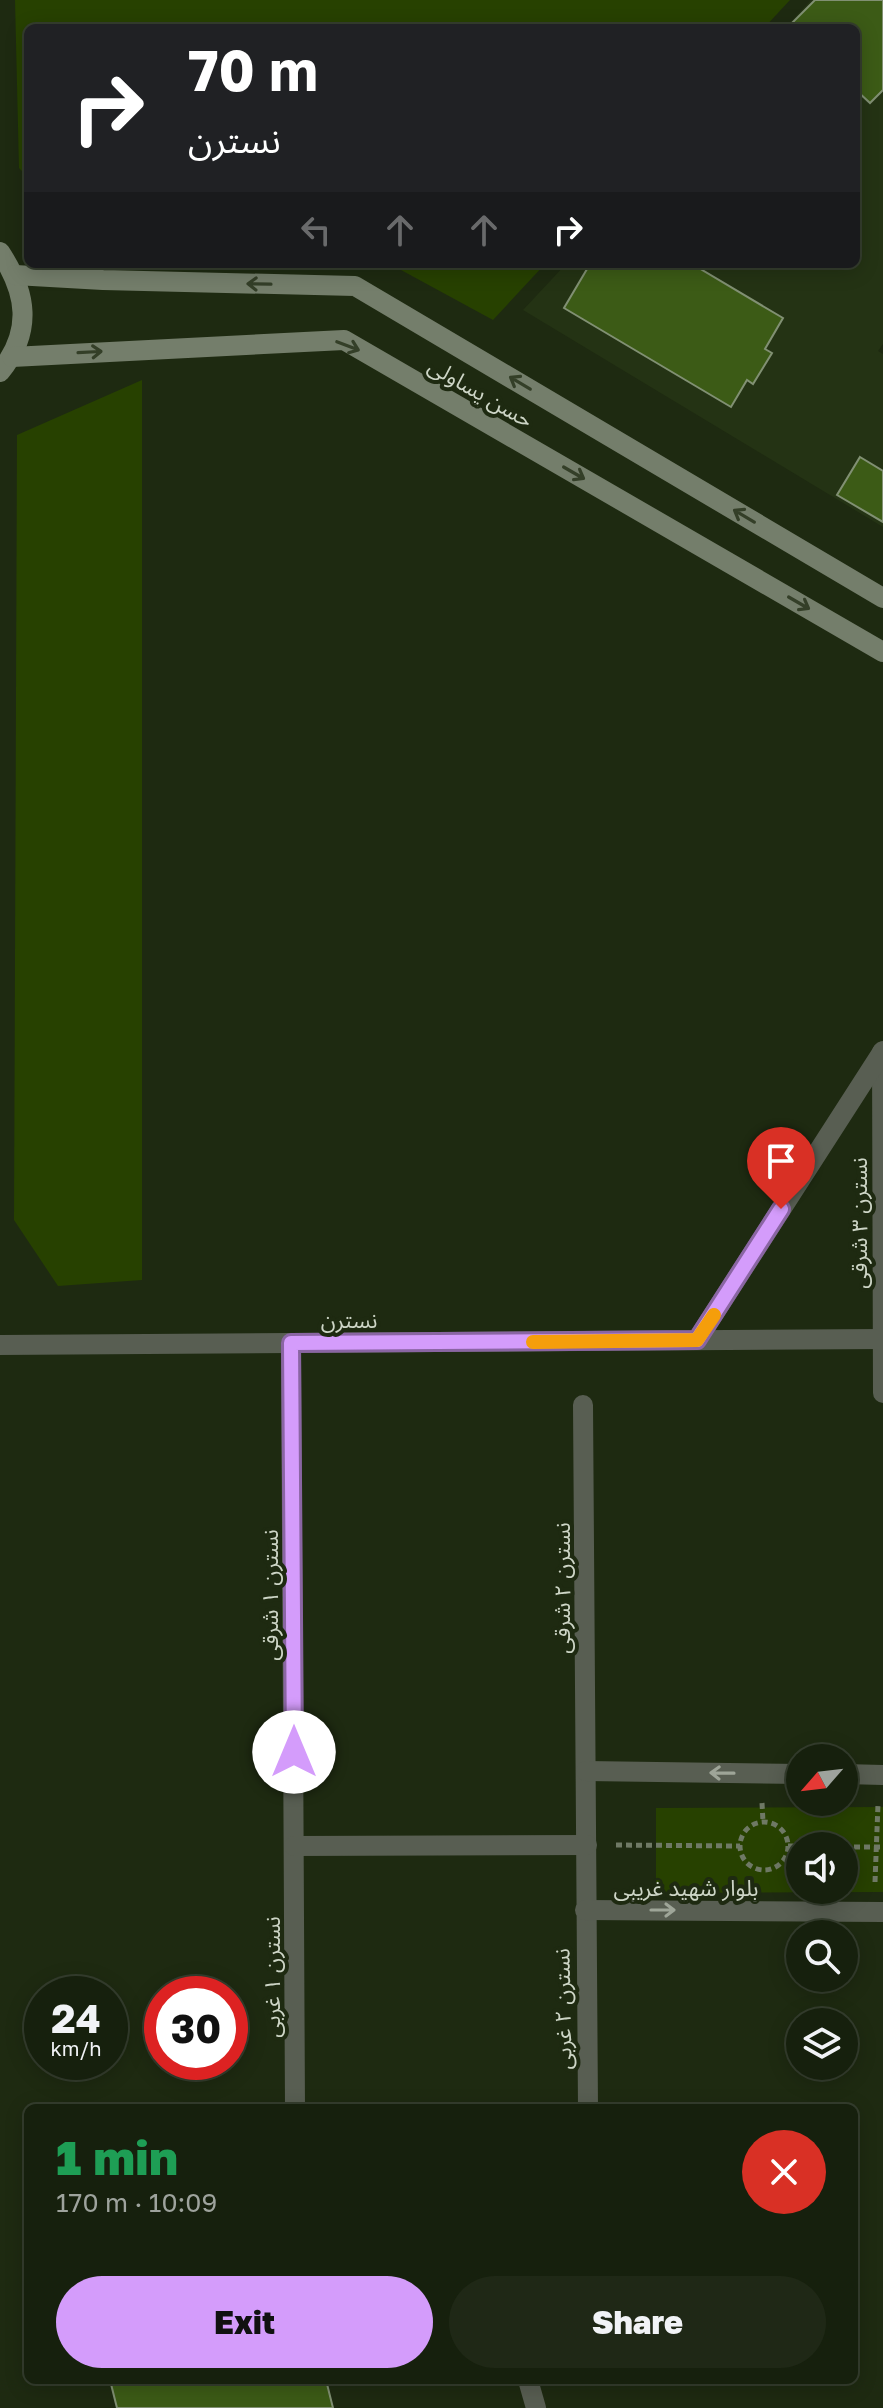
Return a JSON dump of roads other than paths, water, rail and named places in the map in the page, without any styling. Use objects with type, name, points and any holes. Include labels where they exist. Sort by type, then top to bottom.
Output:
[{"type":"street","points":[[0,252],[15,275],[23,302],[21,331],[6,364]]},
{"type":"street","name":"حسن یساولی","points":[[15,275],[355,286],[883,598]]},
{"type":"street","name":"حسن یساولی","points":[[6,364],[344,340],[883,652]]},
{"type":"street","points":[[697,1340],[882,1052]]},
{"type":"street","name":"نسترن ۳ شرقی","points":[[882,1052],[883,1393]]},
{"type":"street","name":"نسترن","points":[[0,1345],[883,1339]]},
{"type":"street","name":"نسترن ۱ شرقی","points":[[291,1343],[294,1846]]},
{"type":"street","name":"نسترن ۲ شرقی","points":[[583,1405],[587,1845]]},
{"type":"street","points":[[586,1771],[786,1774]]},
{"type":"street","points":[[858,1774],[883,1775]]},
{"type":"street","points":[[294,1846],[587,1845]]},
{"type":"street","name":"نسترن ۲ غربی","points":[[587,1845],[588,2104]]},
{"type":"street","name":"نسترن ۱ غربی","points":[[294,1846],[295,2104]]},
{"type":"street","name":"بلوار شهید غریبی","points":[[585,1910],[883,1912]]},
{"type":"street","points":[[529,2384],[536,2408]]}]
